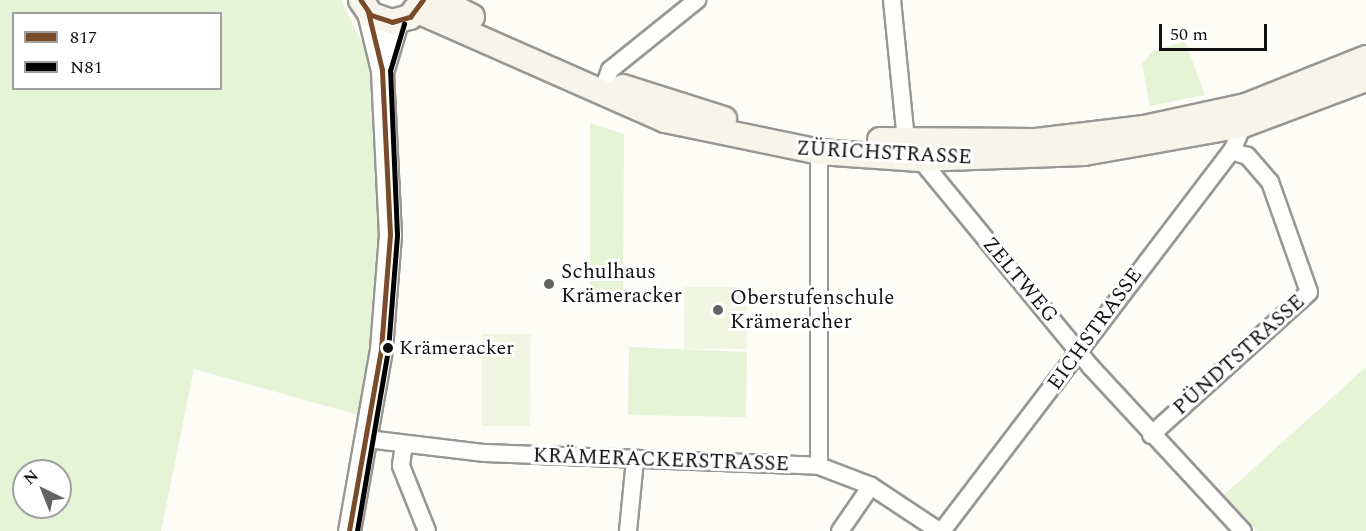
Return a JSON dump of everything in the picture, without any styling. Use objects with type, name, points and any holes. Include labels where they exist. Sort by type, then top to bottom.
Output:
[{"type":"main road","points":[[365,6],[419,8]]},
{"type":"main road","name":"ZÜRICHSTRASSE","points":[[419,8],[606,81],[766,128],[913,150],[1036,159],[1165,142],[1237,140],[1366,79]]},
{"type":"main road","name":"ZÜRICHSTRASSE","points":[[419,8],[665,120],[819,152],[913,150],[1036,141],[1155,126],[1246,106],[1366,58]]},
{"type":"street","points":[[606,81],[610,70],[697,0]]},
{"type":"street","points":[[892,0],[913,150]]},
{"type":"street","points":[[349,531],[367,439],[390,235],[382,70],[365,6]]},
{"type":"street","points":[[382,70],[419,8]]},
{"type":"street","name":"EICHSTRASSE","points":[[941,531],[1237,140]]},
{"type":"street","name":"PÜNDTSTRASSE","points":[[1151,435],[1309,292],[1270,182],[1247,156],[1237,140]]},
{"type":"street","name":"ZELTWEG","points":[[913,150],[1078,352],[1151,435],[1243,531]]},
{"type":"street","points":[[819,152],[819,466]]},
{"type":"street","name":"KRÄMERACKERSTRASSE","points":[[367,439],[404,444],[635,459],[819,466],[871,486],[941,531]]},
{"type":"street","points":[[404,444],[400,466],[427,531]]},
{"type":"street","points":[[628,531],[635,459]]},
{"type":"street","points":[[840,531],[871,486]]},
{"type":"green space","points":[[0,0],[341,0],[369,57],[382,227],[362,416],[194,369],[161,531],[0,531]]},
{"type":"green space","points":[[1185,41],[1205,95],[1150,106],[1142,64],[1153,51]]},
{"type":"green space","points":[[590,123],[624,134],[623,292],[590,292]]},
{"type":"green space","points":[[684,287],[747,287],[747,349],[684,349]]},
{"type":"green space","points":[[482,334],[531,334],[530,426],[482,426]]},
{"type":"green space","points":[[629,347],[747,352],[746,417],[628,415]]},
{"type":"green space","points":[[1366,367],[1366,531],[1257,531],[1224,495]]},
{"type":"transit line","name":"817","points":[[361,0],[371,15],[392,22],[410,17],[423,0]]},
{"type":"transit line","name":"817","points":[[349,531],[381,349],[390,235],[382,70],[368,12]]},
{"type":"transit line","name":"N81","points":[[357,531],[388,350],[397,235],[390,71],[404,24]]},
{"type":"place","name":"Schulhaus Krämeracker","points":[[549,284]]},
{"type":"place","name":"Oberstufenschule Krämeracher","points":[[718,310]]},
{"type":"place","name":"Krämeracker","points":[[388,348]]}]
